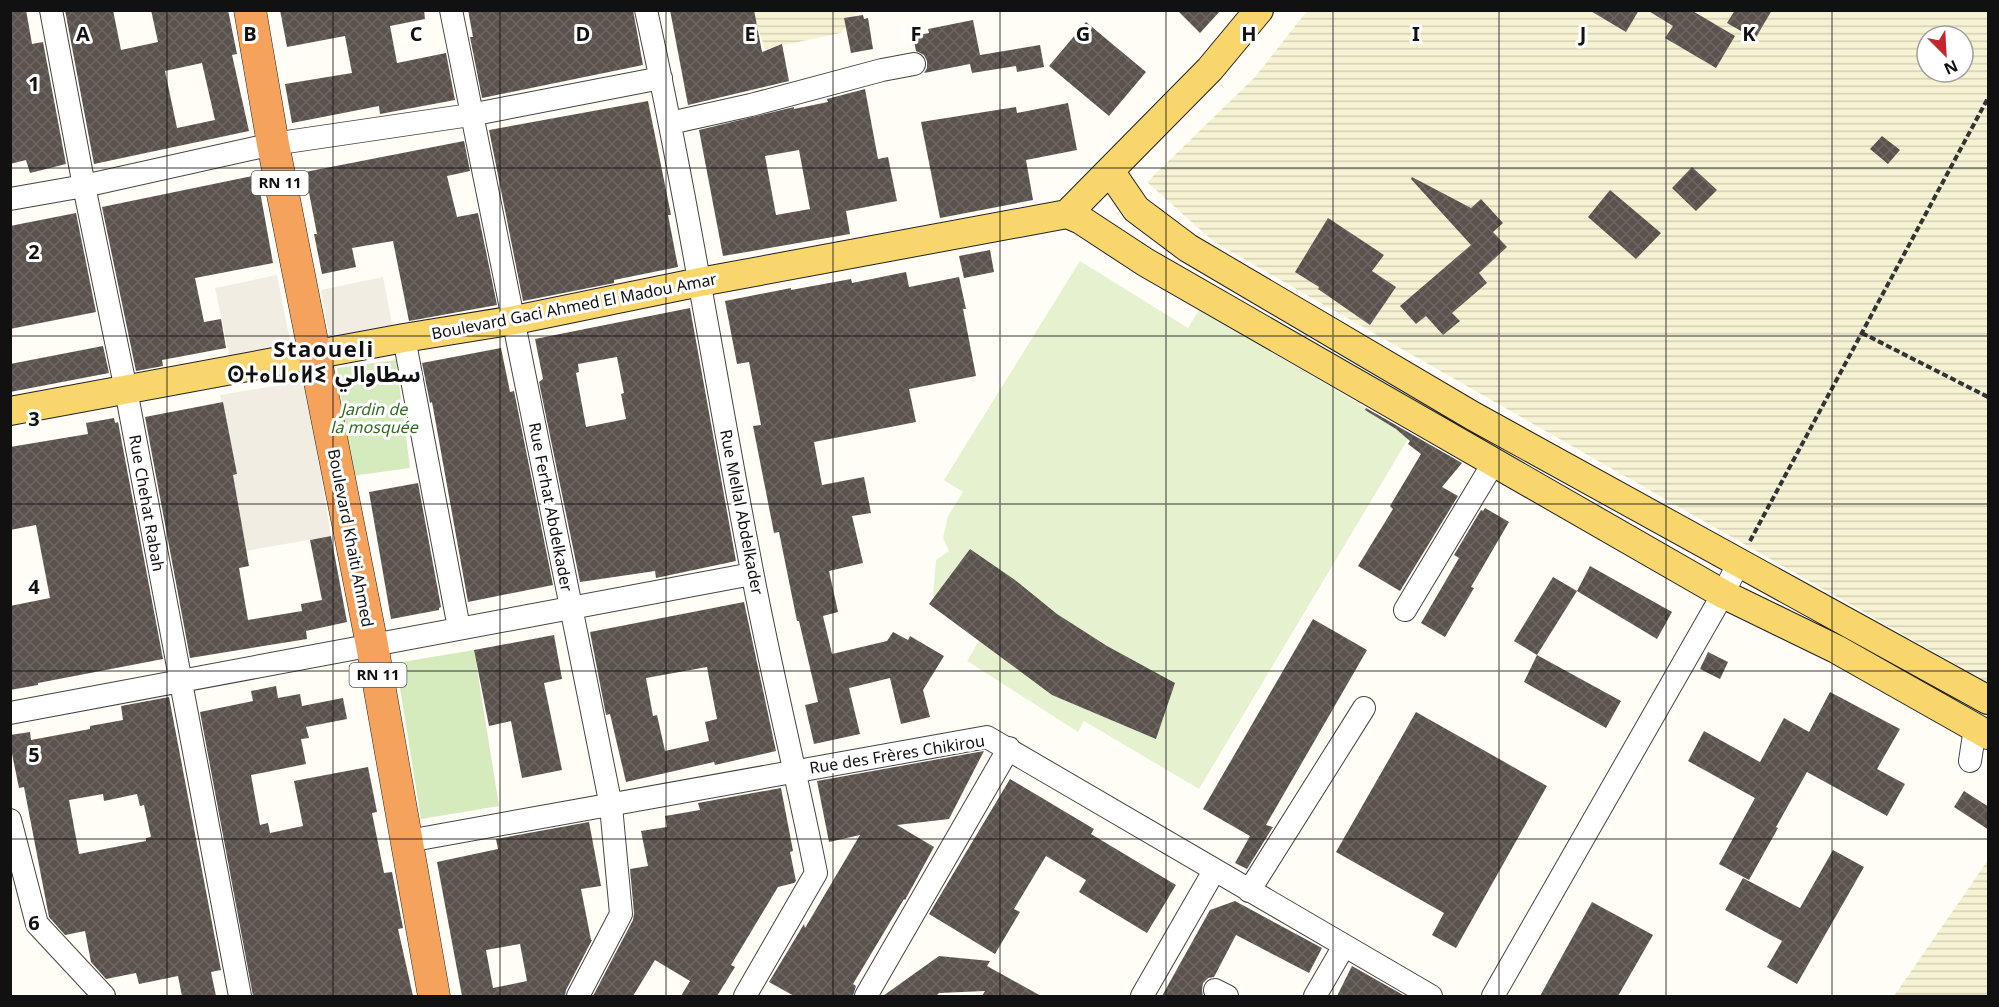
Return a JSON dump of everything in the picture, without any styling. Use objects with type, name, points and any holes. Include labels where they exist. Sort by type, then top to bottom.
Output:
[{"type":"highway","name":"Boulevard Khaiti Ahmed","points":[[250,10],[273,144],[372,645],[434,996]]},
{"type":"main road","points":[[1259,10],[1210,69],[1067,214],[1081,220],[1156,267],[1723,594],[1836,649],[1982,731]]},
{"type":"main road","points":[[1110,171],[1136,209],[1188,248],[1473,416],[1989,700]]},
{"type":"main road","name":"Boulevard Gaci Ahmed El Madou Amar","points":[[10,411],[404,338],[514,320],[700,282],[1067,214]]},
{"type":"street","name":"Rue Chehat Rabah","points":[[51,10],[126,390],[240,996]]},
{"type":"street","name":"Rue Ferhat Abdelkader","points":[[450,10],[611,806],[621,914],[578,996]]},
{"type":"street","name":"Rue Mellal Abdelkader","points":[[646,10],[700,282],[752,574],[796,770],[816,873],[745,996]]},
{"type":"street","points":[[670,123],[914,64]]},
{"type":"street","points":[[10,199],[84,186],[273,144],[470,115],[661,78]]},
{"type":"street","points":[[404,338],[459,628]]},
{"type":"street","points":[[1405,610],[1494,462]]},
{"type":"street","points":[[1493,996],[1723,594],[1738,562]]},
{"type":"street","points":[[10,713],[752,574]]},
{"type":"street","points":[[1250,891],[1364,708]]},
{"type":"street","points":[[1970,761],[1982,731]]},
{"type":"street","name":"Rue des Frères Chikirou","points":[[408,841],[987,736],[1431,996]]},
{"type":"street","points":[[866,996],[1009,748]]},
{"type":"street","points":[[10,820],[14,851],[37,924],[104,996]]},
{"type":"street","points":[[1142,996],[1214,871]]},
{"type":"street","points":[[1315,996],[1344,946]]},
{"type":"path","points":[[1738,562],[1989,98]]},
{"type":"path","points":[[1862,333],[1989,397]]},
{"type":"shaded area","points":[[752,11],[859,11],[841,33],[765,49]]},
{"type":"shaded area","points":[[1307,11],[1988,11],[1988,683],[1214,242],[1147,182],[1255,77]]},
{"type":"shaded area","points":[[277,275],[291,346],[230,358],[215,288]]},
{"type":"shaded area","points":[[383,277],[393,329],[330,341],[321,290]]},
{"type":"shaded area","points":[[305,381],[331,536],[246,551],[220,395]]},
{"type":"shaded area","points":[[1988,860],[1988,996],[1894,996]]},
{"type":"green space","points":[[1080,261],[1188,328],[1199,310],[1411,434],[1199,789],[1084,721],[1078,732],[967,661],[979,641],[933,596],[936,560],[949,551],[943,538],[948,516],[963,492],[944,480]]},
{"type":"green space","name":"Jardin de la mosquée","points":[[396,360],[410,468],[352,476],[337,368]]},
{"type":"green space","points":[[474,650],[499,806],[421,819],[396,663]]},
{"type":"building","points":[[10,10],[26,10],[32,44],[43,42],[66,164],[30,173],[26,160],[10,164]]},
{"type":"building","points":[[65,10],[113,10],[121,50],[158,42],[151,10],[228,10],[237,54],[232,55],[249,131],[94,164]],"holes":[[[202,63],[215,120],[177,128],[165,71]]]},
{"type":"building","points":[[280,10],[424,10],[425,19],[390,26],[397,63],[446,53],[455,100],[380,114],[379,106],[292,123],[285,84],[352,73],[345,36],[287,47]]},
{"type":"building","points":[[468,10],[633,10],[643,65],[482,98],[470,37],[473,37]]},
{"type":"building","points":[[670,10],[754,10],[762,52],[782,44],[789,81],[688,105]]},
{"type":"building","points":[[1177,10],[1221,10],[1200,33]]},
{"type":"building","points":[[1589,10],[1639,10],[1626,32]]},
{"type":"building","points":[[1647,10],[1691,10],[1735,36],[1716,68],[1665,38],[1673,26]]},
{"type":"building","points":[[1735,10],[1772,10],[1755,39],[1727,23]]},
{"type":"building","points":[[863,15],[864,19],[868,18],[873,49],[851,53],[844,18]]},
{"type":"building","points":[[973,20],[980,55],[1040,45],[1044,67],[1017,72],[1016,66],[972,73],[970,64],[924,73],[927,61],[924,55],[916,51],[913,36],[929,33],[928,29]]},
{"type":"building","points":[[1086,22],[1146,72],[1109,116],[1049,66]]},
{"type":"building","points":[[865,89],[878,159],[888,157],[897,201],[846,211],[850,234],[723,256],[699,130],[794,107],[794,109],[828,102],[827,99]],"holes":[[[799,150],[810,209],[776,215],[765,156]]]},
{"type":"building","points":[[648,101],[671,215],[668,215],[678,267],[614,280],[614,283],[523,301],[489,130]]},
{"type":"building","points":[[1068,103],[1077,150],[1026,160],[1033,200],[940,218],[921,122],[1016,107],[1017,113]]},
{"type":"building","points":[[1882,136],[1900,150],[1888,164],[1870,149]]},
{"type":"building","points":[[464,141],[470,171],[447,176],[457,217],[478,213],[497,305],[409,321],[393,241],[352,248],[356,267],[322,274],[305,172]]},
{"type":"building","points":[[1692,167],[1717,190],[1696,211],[1672,188]]},
{"type":"building","points":[[257,175],[273,263],[195,278],[204,322],[221,319],[226,348],[162,360],[163,366],[136,371],[102,207]]},
{"type":"building","points":[[1412,177],[1471,208],[1481,199],[1503,223],[1493,232],[1507,247],[1479,273],[1487,283],[1452,313],[1460,321],[1443,335],[1426,316],[1416,324],[1400,306],[1471,245],[1411,179]]},
{"type":"building","points":[[1610,190],[1661,233],[1636,259],[1588,217]]},
{"type":"building","points":[[76,213],[96,312],[10,329],[10,226]]},
{"type":"building","points":[[1328,218],[1384,255],[1372,271],[1396,287],[1370,325],[1295,272]]},
{"type":"building","points":[[990,250],[994,272],[964,278],[959,256]]},
{"type":"building","points":[[906,272],[909,287],[959,277],[976,376],[909,389],[916,422],[814,442],[822,485],[864,477],[871,513],[852,516],[863,563],[829,571],[838,612],[823,616],[832,654],[887,641],[893,632],[908,640],[910,636],[944,656],[923,690],[930,717],[901,724],[890,678],[849,688],[860,734],[814,744],[805,705],[818,702],[799,621],[797,621],[779,532],[774,533],[753,426],[761,425],[749,362],[737,364],[725,301],[791,288],[791,290],[851,279],[852,283]]},
{"type":"building","points":[[690,308],[736,561],[656,578],[655,571],[580,582],[539,382],[543,379],[535,339]],"holes":[[[617,357],[624,393],[621,394],[626,419],[586,427],[576,373],[579,372],[578,364]]]},
{"type":"building","points":[[103,346],[109,373],[10,392],[10,364]]},
{"type":"building","points":[[501,348],[510,392],[514,391],[553,585],[468,602],[432,402],[430,403],[422,363]]},
{"type":"building","points":[[223,402],[237,474],[233,475],[249,566],[239,568],[248,620],[302,611],[301,604],[322,600],[310,540],[331,536],[347,622],[306,631],[307,639],[190,658],[145,417]]},
{"type":"building","points":[[1366,408],[1462,463],[1442,487],[1458,496],[1400,591],[1358,566],[1393,509],[1390,506],[1421,454],[1408,444],[1410,441],[1396,429],[1365,410]]},
{"type":"building","points":[[114,418],[115,423],[118,422],[163,659],[10,690],[10,606],[50,598],[36,525],[10,530],[10,447],[88,434],[86,423]]},
{"type":"building","points":[[418,483],[441,607],[439,610],[391,619],[369,492]]},
{"type":"building","points":[[1485,508],[1509,522],[1445,637],[1421,623],[1459,558],[1454,555],[1481,510]]},
{"type":"building","points":[[970,549],[1015,580],[1057,614],[1107,646],[1175,683],[1156,739],[1052,695],[929,604]]},
{"type":"building","points":[[1590,566],[1672,612],[1657,639],[1577,591]]},
{"type":"building","points":[[1553,577],[1577,591],[1537,655],[1514,641]]},
{"type":"building","points":[[744,602],[776,751],[626,782],[610,714],[606,715],[590,632]],"holes":[[[707,667],[717,719],[705,722],[709,741],[665,751],[657,715],[653,716],[646,678]]]},
{"type":"building","points":[[1313,619],[1367,650],[1266,825],[1273,827],[1247,869],[1235,863],[1250,836],[1203,809]]},
{"type":"building","points":[[554,635],[562,679],[544,683],[562,770],[522,778],[511,721],[489,726],[474,650]]},
{"type":"building","points":[[1708,652],[1728,662],[1720,679],[1700,669]]},
{"type":"building","points":[[1537,655],[1621,701],[1606,728],[1524,682]]},
{"type":"building","points":[[276,686],[278,698],[300,694],[302,706],[343,698],[347,719],[306,727],[309,738],[301,739],[306,764],[251,775],[260,825],[268,823],[270,833],[303,826],[294,781],[368,767],[377,812],[372,813],[384,873],[392,872],[403,928],[398,929],[413,996],[253,996],[200,712],[253,701],[251,691]]},
{"type":"building","points":[[1830,692],[1900,729],[1877,769],[1905,784],[1887,816],[1807,772],[1749,880],[1719,864],[1755,798],[1688,761],[1704,731],[1760,762],[1784,718],[1809,732]]},
{"type":"building","points":[[169,697],[221,970],[211,972],[216,996],[182,996],[178,976],[139,984],[136,973],[106,979],[91,962],[85,931],[65,935],[49,917],[24,787],[19,788],[10,735],[30,732],[31,740],[90,729],[90,726],[123,720],[121,706]],"holes":[[[103,794],[104,801],[137,794],[140,806],[144,805],[151,837],[146,838],[146,841],[79,854],[69,800]]]},
{"type":"building","points":[[1416,712],[1547,786],[1456,948],[1432,935],[1444,913],[1336,852]]},
{"type":"building","points":[[984,751],[949,819],[897,825],[934,847],[905,900],[853,984],[856,986],[853,996],[794,996],[769,982],[804,924],[805,928],[860,835],[829,842],[817,781]]},
{"type":"building","points":[[1010,779],[1094,829],[1091,834],[1176,885],[1147,933],[1079,892],[1086,880],[1046,856],[1014,909],[1020,912],[995,954],[929,914]]},
{"type":"building","points":[[781,788],[793,851],[790,852],[796,881],[778,887],[731,965],[735,967],[717,996],[681,996],[690,981],[655,960],[633,996],[593,996],[633,920],[630,869],[648,866],[641,831],[667,827],[665,816],[700,810],[698,803]]},
{"type":"building","points":[[1964,791],[1989,807],[1989,830],[1954,807]]},
{"type":"building","points":[[589,822],[601,886],[581,889],[592,940],[565,996],[462,996],[437,862],[498,849],[496,839]],"holes":[[[520,944],[527,981],[493,988],[486,950]]]},
{"type":"building","points":[[1833,850],[1864,867],[1797,984],[1767,967],[1782,941],[1725,910],[1743,878],[1800,908]]},
{"type":"building","points":[[1235,901],[1322,948],[1309,973],[1236,935],[1214,977],[1208,978],[1203,983],[1203,996],[1162,996],[1210,910]]},
{"type":"building","points":[[1592,902],[1653,935],[1618,996],[1540,996]]},
{"type":"building","points":[[939,956],[990,961],[987,966],[1041,996],[982,996],[985,991],[939,993],[936,996],[883,996]]},
{"type":"building","points":[[1352,966],[1359,970],[1405,996],[1337,996]]},
{"type":"district","name":"Staoueli ⵙⵜⴰⵡⴰⵍⵉ سطاوالي","points":[[324,362]]}]
